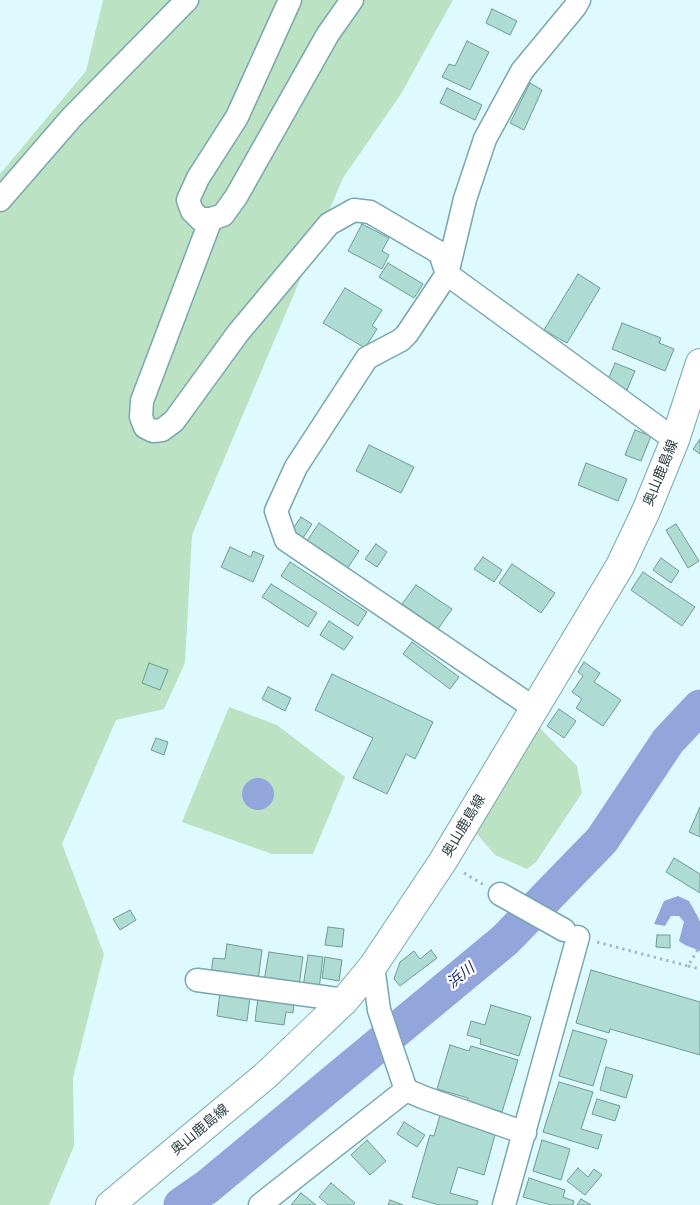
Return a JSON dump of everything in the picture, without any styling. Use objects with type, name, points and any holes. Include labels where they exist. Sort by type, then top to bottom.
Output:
[{"type":"main road","name":"奥山鹿島線","points":[[110,1205],[265,1076],[344,1000],[373,966],[443,860],[620,566],[646,511],[675,440],[700,362]]},
{"type":"street","points":[[0,200],[72,117],[187,0]]},
{"type":"street","points":[[290,0],[236,117],[198,178],[188,200],[192,212],[200,219],[211,219],[223,215],[236,197],[328,34],[352,0]]},
{"type":"street","points":[[534,708],[286,540],[276,511],[296,467],[367,358],[401,340],[407,334],[446,274],[465,199],[485,139],[522,71],[579,0]]},
{"type":"street","points":[[211,219],[142,401],[141,417],[145,426],[153,430],[162,430],[174,421],[238,333],[329,224],[354,210],[370,212],[440,253],[446,274],[675,440]]},
{"type":"street","points":[[500,894],[571,934],[525,1133],[504,1205]]},
{"type":"street","points":[[373,966],[379,1010],[403,1079],[425,1098],[525,1133]]},
{"type":"street","points":[[197,980],[344,1000]]},
{"type":"street","points":[[260,1205],[403,1079]]},
{"type":"path","points":[[443,860],[500,894]]},
{"type":"path","points":[[571,934],[700,969]]},
{"type":"path","points":[[688,966],[700,946]]},
{"type":"green space","points":[[103,0],[453,0],[401,94],[343,178],[192,535],[185,663],[164,709],[116,720],[62,844],[104,954],[73,1078],[74,1146],[49,1205],[0,1205],[0,174],[86,71]]},
{"type":"green space","points":[[229,707],[277,725],[345,777],[313,854],[272,854],[182,822]]},
{"type":"green space","points":[[537,725],[577,766],[582,793],[536,862],[527,869],[495,855],[477,834],[482,813]]},
{"type":"water","points":[[258,778],[270,782],[274,794],[270,806],[258,810],[246,806],[242,794],[246,782]]},
{"type":"water","points":[[678,896],[689,901],[700,922],[700,951],[679,941],[684,922],[679,916],[671,916],[665,926],[654,924],[664,901]]},
{"type":"building","points":[[492,9],[517,21],[510,35],[486,23]]},
{"type":"building","points":[[467,41],[489,52],[470,90],[442,77],[449,64],[455,66]]},
{"type":"building","points":[[530,83],[542,90],[524,130],[510,123]]},
{"type":"building","points":[[447,88],[482,105],[475,120],[440,103]]},
{"type":"building","points":[[362,224],[389,238],[382,251],[389,255],[382,269],[348,251]]},
{"type":"building","points":[[388,263],[423,284],[414,298],[379,277]]},
{"type":"building","points":[[578,274],[600,288],[567,343],[544,330]]},
{"type":"building","points":[[345,288],[382,310],[372,326],[377,329],[365,348],[323,323]]},
{"type":"building","points":[[622,323],[661,338],[659,343],[674,349],[665,371],[612,349]]},
{"type":"building","points":[[615,363],[635,371],[627,390],[607,382]]},
{"type":"building","points":[[635,430],[651,436],[641,461],[625,455]]},
{"type":"building","points":[[700,439],[700,454],[693,449]]},
{"type":"building","points":[[369,445],[414,467],[401,493],[356,471]]},
{"type":"building","points":[[586,463],[627,479],[618,501],[578,485]]},
{"type":"building","points":[[301,517],[312,524],[303,538],[292,530]]},
{"type":"building","points":[[319,523],[359,551],[347,569],[307,541]]},
{"type":"building","points":[[676,524],[699,561],[688,568],[666,530]]},
{"type":"building","points":[[376,544],[387,552],[377,567],[365,559]]},
{"type":"building","points":[[230,547],[251,557],[253,551],[264,556],[253,582],[221,567]]},
{"type":"building","points":[[483,557],[502,570],[494,582],[474,569]]},
{"type":"building","points":[[661,558],[679,571],[671,583],[653,570]]},
{"type":"building","points":[[290,562],[367,612],[358,626],[281,576]]},
{"type":"building","points":[[512,564],[555,593],[541,613],[499,583]]},
{"type":"building","points":[[643,572],[695,607],[682,626],[631,590]]},
{"type":"building","points":[[271,584],[317,613],[308,627],[262,597]]},
{"type":"building","points":[[416,585],[452,609],[438,629],[402,604]]},
{"type":"building","points":[[329,621],[353,637],[344,650],[320,635]]},
{"type":"building","points":[[412,642],[459,677],[450,689],[403,654]]},
{"type":"building","points":[[584,662],[600,673],[594,682],[621,700],[603,726],[576,708],[582,699],[572,692],[583,676],[578,672]]},
{"type":"building","points":[[149,663],[168,670],[160,690],[142,683]]},
{"type":"building","points":[[332,674],[433,722],[415,759],[406,754],[387,794],[353,778],[373,738],[315,710]]},
{"type":"building","points":[[268,687],[291,698],[285,711],[262,699]]},
{"type":"building","points":[[559,709],[576,721],[564,738],[547,726]]},
{"type":"building","points":[[156,738],[168,742],[164,755],[151,750]]},
{"type":"building","points":[[700,807],[700,837],[689,832]]},
{"type":"building","points":[[674,858],[700,874],[700,893],[666,872]]},
{"type":"building","points":[[130,910],[136,920],[120,930],[113,919]]},
{"type":"building","points":[[328,927],[344,929],[342,947],[325,945]]},
{"type":"building","points":[[657,935],[670,935],[670,948],[656,947]]},
{"type":"building","points":[[227,944],[262,950],[258,981],[211,974],[213,958],[225,959]]},
{"type":"building","points":[[431,950],[437,958],[400,986],[394,979],[400,962],[414,951],[420,959]]},
{"type":"building","points":[[269,952],[303,957],[299,986],[264,981]]},
{"type":"building","points":[[308,955],[323,957],[319,989],[303,987]]},
{"type":"building","points":[[325,957],[342,960],[339,981],[322,978]]},
{"type":"building","points":[[591,970],[700,1002],[700,1055],[610,1029],[609,1033],[576,1023]]},
{"type":"building","points":[[220,992],[250,997],[247,1021],[217,1016]]},
{"type":"building","points":[[258,998],[294,1003],[293,1013],[286,1012],[284,1025],[255,1021]]},
{"type":"building","points":[[491,1005],[531,1017],[519,1056],[480,1044],[481,1039],[467,1035],[471,1021],[485,1025]]},
{"type":"building","points":[[573,1030],[607,1040],[593,1086],[559,1076]]},
{"type":"building","points":[[450,1045],[469,1051],[471,1046],[518,1060],[502,1112],[467,1101],[468,1098],[437,1089]]},
{"type":"building","points":[[606,1067],[633,1075],[626,1098],[600,1090]]},
{"type":"building","points":[[559,1082],[593,1092],[581,1129],[602,1135],[598,1149],[543,1132]]},
{"type":"building","points":[[597,1099],[620,1106],[615,1121],[592,1114]]},
{"type":"building","points":[[440,1115],[495,1135],[484,1175],[458,1167],[450,1193],[478,1201],[477,1205],[439,1205],[412,1197],[430,1135],[434,1136]]},
{"type":"building","points":[[404,1122],[425,1135],[417,1147],[397,1134]]},
{"type":"building","points":[[367,1140],[386,1161],[370,1175],[351,1155]]},
{"type":"building","points":[[542,1140],[570,1149],[561,1180],[533,1171]]},
{"type":"building","points":[[578,1168],[588,1177],[594,1169],[602,1175],[585,1195],[567,1181]]},
{"type":"building","points":[[529,1178],[565,1190],[563,1197],[574,1201],[573,1205],[551,1205],[523,1197]]},
{"type":"building","points":[[331,1183],[355,1203],[353,1205],[328,1205],[319,1197]]},
{"type":"building","points":[[301,1193],[316,1205],[291,1205]]},
{"type":"building","points":[[581,1199],[591,1205],[577,1205]]},
{"type":"building","points":[[390,1200],[403,1205],[388,1205]]},
{"type":"waterway","name":"浜川","points":[[181,1205],[207,1187],[505,940],[602,840],[668,741],[700,707]]}]
